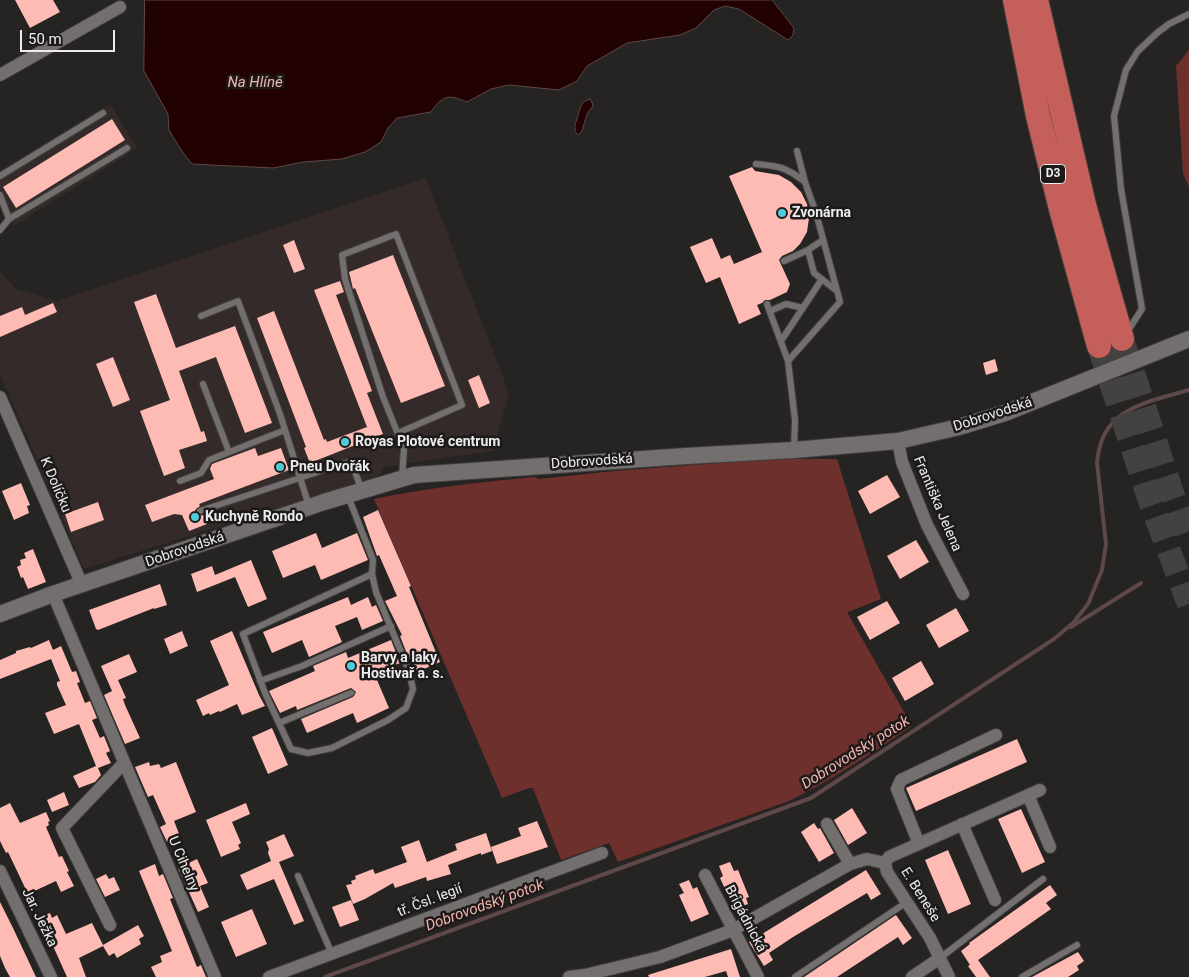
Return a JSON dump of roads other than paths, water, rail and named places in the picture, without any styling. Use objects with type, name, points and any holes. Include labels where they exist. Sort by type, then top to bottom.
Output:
[{"type":"highway","name":"D3","points":[[1015,0],[1038,116],[1099,346]]},
{"type":"highway","name":"D3","points":[[1036,0],[1084,205],[1122,339]]},
{"type":"street","points":[[0,75],[120,7]]},
{"type":"street","name":"Dobrovodská","points":[[0,614],[53,594],[309,507],[414,475],[671,457],[899,446],[1005,413],[1189,339]]},
{"type":"street","name":"K Dolíčku","points":[[0,397],[82,585]]},
{"type":"street","name":"Františka Jelena","points":[[899,446],[927,525],[963,594]]},
{"type":"street","name":"U Cihelny","points":[[53,594],[215,977]]},
{"type":"street","points":[[919,844],[897,789],[901,780],[996,735]]},
{"type":"street","points":[[110,925],[62,828],[124,763]]},
{"type":"street","points":[[885,863],[889,857],[1040,790]]},
{"type":"street","points":[[1028,795],[1050,847]]},
{"type":"street","points":[[569,977],[601,974],[660,957],[733,930],[850,864],[827,824]]},
{"type":"street","points":[[962,824],[996,900]]},
{"type":"street","name":"tř. Čsl. legií","points":[[269,977],[602,853]]},
{"type":"street","name":"E. Beneše","points":[[850,864],[867,859],[885,863],[887,872],[930,938],[949,977]]},
{"type":"street","name":"Jar. Ježka","points":[[0,872],[50,977]]},
{"type":"street","name":"Brigádnická","points":[[705,875],[758,977]]},
{"type":"street","points":[[912,977],[940,958]]},
{"type":"lane","points":[[1122,339],[1142,309],[1121,189],[1114,116],[1126,70],[1138,51],[1169,24],[1189,14]]},
{"type":"lane","points":[[0,176],[102,112]]},
{"type":"lane","points":[[0,230],[10,219],[127,148]]},
{"type":"lane","points":[[788,361],[840,302],[797,150]]},
{"type":"lane","points":[[756,164],[779,166],[795,174],[805,182]]},
{"type":"lane","points":[[0,195],[10,219]]},
{"type":"lane","points":[[398,433],[462,405],[396,234],[342,256],[345,279],[383,398],[404,448],[402,479]]},
{"type":"lane","points":[[784,261],[808,250],[823,240]]},
{"type":"lane","points":[[808,250],[814,273],[837,291]]},
{"type":"lane","points":[[781,341],[822,279]]},
{"type":"lane","points":[[201,316],[238,301],[286,430],[309,507]]},
{"type":"lane","points":[[794,450],[795,420],[788,361],[768,307],[786,304],[802,308]]},
{"type":"lane","points":[[203,384],[229,452]]},
{"type":"lane","points":[[180,481],[201,473],[209,460],[286,430]]},
{"type":"lane","points":[[200,511],[351,461],[355,493],[373,560],[372,574],[376,592],[409,671],[413,689],[406,708],[388,720],[332,748],[308,753],[291,749],[242,634],[372,574]]},
{"type":"lane","points":[[260,680],[302,666],[391,626]]},
{"type":"lane","points":[[279,723],[351,693]]},
{"type":"lane","points":[[298,876],[332,954]]},
{"type":"lane","points":[[940,958],[1043,880]]},
{"type":"lane","points":[[795,977],[907,902]]},
{"type":"lane","points":[[1022,977],[1077,945]]},
{"type":"water","name":"Na Hlíně","points":[[145,0],[772,0],[794,28],[793,35],[788,40],[739,9],[725,6],[714,10],[696,28],[680,35],[627,43],[587,66],[577,81],[559,90],[509,85],[491,89],[467,102],[450,97],[446,98],[439,102],[431,112],[397,118],[388,128],[381,142],[365,152],[342,159],[303,162],[273,168],[192,164],[181,150],[169,130],[168,114],[144,71]]},
{"type":"water","points":[[590,99],[593,106],[587,114],[582,131],[578,135],[575,126],[580,107]]},
{"type":"waterway","name":"Dobrovodský potok","points":[[325,977],[811,798],[1054,639],[1073,623],[1088,604],[1102,570],[1106,544],[1097,463],[1100,445],[1107,430],[1116,419],[1142,404],[1189,390]]},
{"type":"waterway","points":[[1071,627],[1141,583]]},
{"type":"tunnel","points":[[1122,339],[1171,490],[1189,538]]},
{"type":"tunnel","points":[[1099,346],[1149,498],[1189,604]]},
{"type":"place","name":"Zvonárna","points":[[782,213]]},
{"type":"place","name":"Royas Plotové centrum","points":[[345,442]]},
{"type":"place","name":"Pneu Dvořák","points":[[280,467]]},
{"type":"place","name":"Kuchyně Rondo","points":[[195,517]]},
{"type":"place","name":"Barvy a laky Hostivař a. s.","points":[[351,666]]}]
